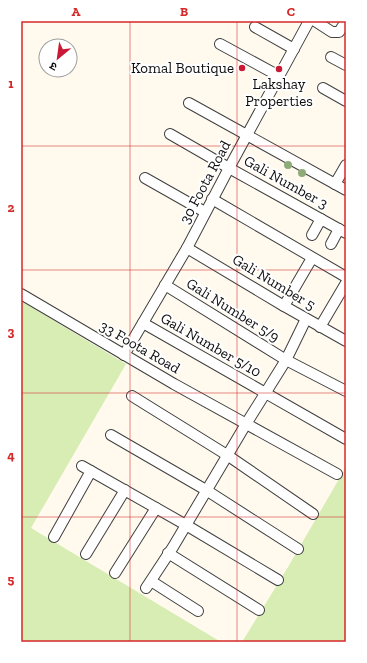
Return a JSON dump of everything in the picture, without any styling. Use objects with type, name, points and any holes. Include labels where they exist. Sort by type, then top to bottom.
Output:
[{"type":"street","name":"30 Foota Road","points":[[124,355],[187,248],[309,21]]},
{"type":"street","points":[[314,21],[332,32],[339,32],[346,21]]},
{"type":"street","points":[[255,27],[294,49]]},
{"type":"street","points":[[220,44],[279,76]]},
{"type":"street","points":[[331,57],[346,65]]},
{"type":"street","points":[[323,88],[346,101]]},
{"type":"street","points":[[189,103],[346,190]]},
{"type":"street","name":"Gali Number 3","points":[[170,134],[343,231]]},
{"type":"street","points":[[335,184],[346,165]]},
{"type":"street","points":[[145,178],[205,212]]},
{"type":"street","points":[[212,199],[346,277]]},
{"type":"street","points":[[312,235],[321,219]]},
{"type":"street","points":[[331,244],[343,231]]},
{"type":"street","name":"Gali Number 5","points":[[187,248],[306,319],[346,341]]},
{"type":"street","points":[[284,306],[312,258]]},
{"type":"street","points":[[320,327],[346,283]]},
{"type":"street","name":"Gali Number 5/9","points":[[165,285],[286,360],[346,391]]},
{"type":"street","name":"33 Foota Road","points":[[21,294],[124,355],[337,474]]},
{"type":"street","points":[[198,611],[148,584],[186,525],[227,455],[286,360],[306,319]]},
{"type":"street","name":"Gali Number 5/10","points":[[143,323],[346,438]]},
{"type":"street","points":[[132,396],[227,455],[312,514]]},
{"type":"street","points":[[111,435],[206,490],[298,549]]},
{"type":"street","points":[[54,537],[87,469],[186,525],[278,580]]},
{"type":"street","points":[[86,554],[125,490]]},
{"type":"street","points":[[115,573],[156,508]]},
{"type":"street","points":[[168,553],[259,610]]},
{"type":"green space","points":[[21,301],[126,364],[31,528],[221,642],[21,642]]},
{"type":"green space","points":[[346,467],[346,642],[242,642],[288,567]]},
{"type":"place","name":"Komal Boutique","points":[[242,68]]},
{"type":"place","name":"Lakshay Properties","points":[[279,69]]}]
